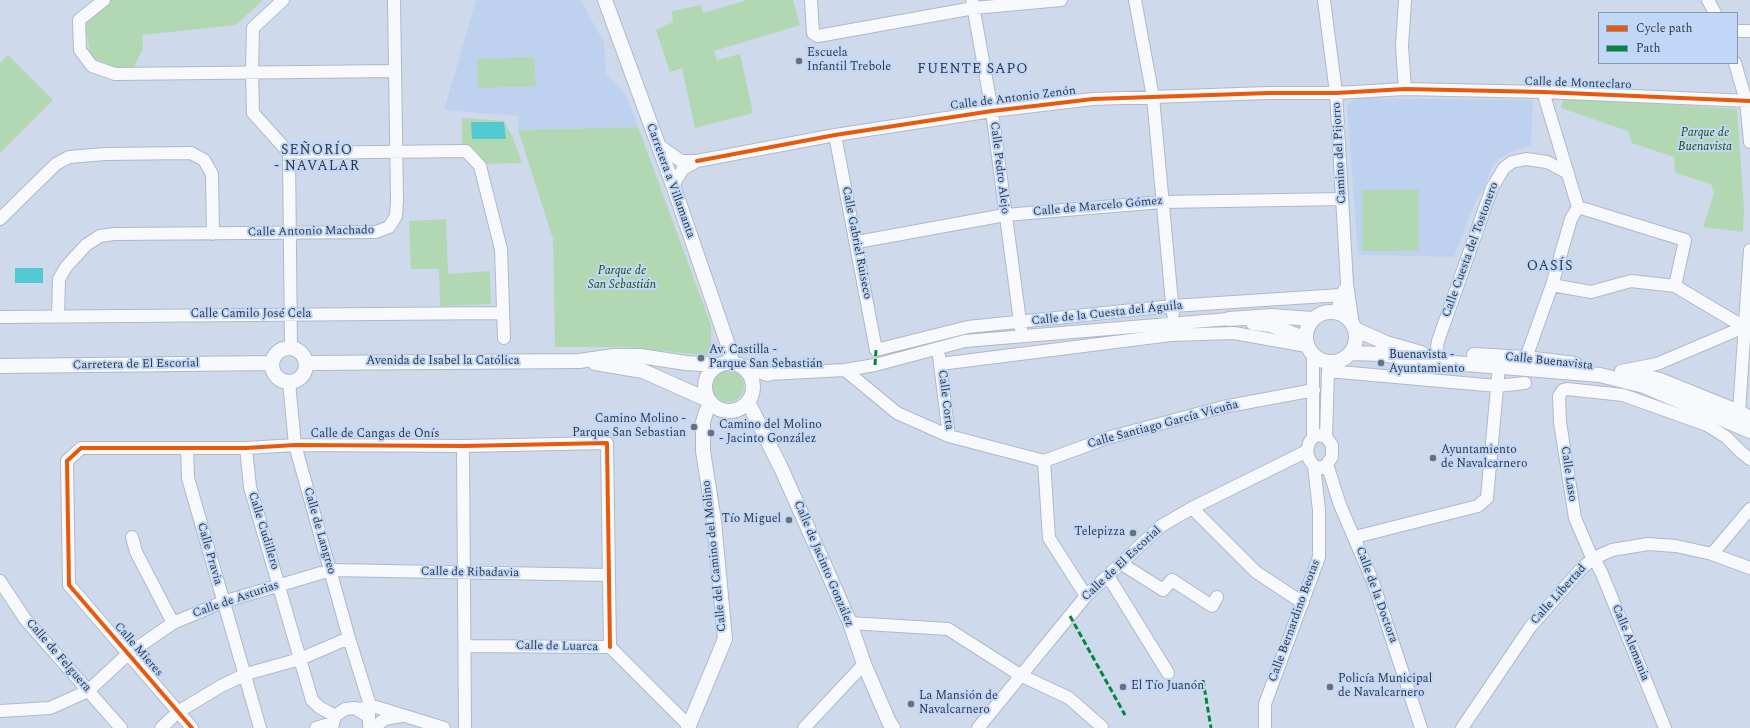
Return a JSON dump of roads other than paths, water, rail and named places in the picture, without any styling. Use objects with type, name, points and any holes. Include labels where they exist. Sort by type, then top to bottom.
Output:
[{"type":"street","points":[[104,0],[79,20],[80,50],[92,66],[115,74],[252,71],[395,71]]},
{"type":"street","points":[[283,0],[254,28],[252,71],[253,113],[289,153],[291,347]]},
{"type":"street","name":"Calle Antonio Machado","points":[[58,316],[59,279],[66,268],[86,245],[100,236],[114,234],[290,234],[376,232],[389,227],[396,216],[397,200],[394,0]]},
{"type":"street","name":"Carretera a Villamanta","points":[[605,0],[673,185],[736,364]]},
{"type":"street","points":[[811,0],[812,26],[815,35],[818,36],[856,30],[973,4],[1061,0]]},
{"type":"street","points":[[1136,0],[1153,97],[1174,323]]},
{"type":"street","name":"Camino del Pijorro","points":[[1324,0],[1336,93],[1347,284],[1354,327]]},
{"type":"street","points":[[1405,0],[1402,46],[1405,89]]},
{"type":"street","points":[[1708,0],[1714,12]]},
{"type":"street","name":"Calle Pedro Alejo","points":[[973,4],[992,111],[1022,336]]},
{"type":"street","points":[[1738,31],[1750,31]]},
{"type":"street","points":[[1735,64],[1748,101],[1750,142]]},
{"type":"street","name":"Calle de Monteclaro","points":[[1336,93],[1405,89],[1543,92],[1748,101]]},
{"type":"street","points":[[1526,358],[1552,286],[1571,219],[1578,207],[1543,92]]},
{"type":"street","name":"Calle de Antonio Zenón","points":[[657,144],[681,161],[697,161],[835,135],[992,111],[1093,99],[1269,93],[1336,93]]},
{"type":"street","name":"Calle Gabriel Ruiseco","points":[[835,135],[876,350]]},
{"type":"street","points":[[289,153],[466,152],[480,166],[501,249],[504,338]]},
{"type":"street","points":[[0,219],[56,164],[69,157],[105,154],[191,153],[204,160],[212,174],[213,234]]},
{"type":"street","name":"Calle Cuesta del Tostonero","points":[[1436,354],[1438,341],[1492,188],[1504,168],[1512,162],[1526,159],[1548,162],[1568,173]]},
{"type":"street","name":"Calle de Antonio Zenón","points":[[673,185],[683,169],[697,161]]},
{"type":"street","name":"Calle de Marcelo Gómez","points":[[856,242],[1005,215],[1162,202],[1342,200]]},
{"type":"street","points":[[1578,207],[1685,240],[1675,286]]},
{"type":"street","points":[[1745,415],[1744,327],[1749,295],[1750,250]]},
{"type":"street","points":[[1552,286],[1591,292],[1631,281],[1675,286],[1744,327]]},
{"type":"street","points":[[1336,312],[1341,295],[1347,284]]},
{"type":"street","name":"Calle de la Cuesta del Águila","points":[[876,350],[968,327],[1172,306],[1341,295]]},
{"type":"street","points":[[1313,437],[1319,435],[1326,437],[1332,445],[1332,457],[1322,468],[1314,466],[1309,460],[1307,451],[1309,443],[1313,437],[1314,390],[1307,328],[1313,319],[1321,314],[1336,312],[1345,316],[1354,327],[1356,342],[1351,353],[1343,360],[1330,367]]},
{"type":"street","name":"Calle Camilo José Cela","points":[[0,317],[503,313]]},
{"type":"street","name":"Calle de la Cuesta del Águila","points":[[940,364],[1171,335],[1271,316],[1313,319]]},
{"type":"street","name":"Calle de la Cuesta del Águila","points":[[736,364],[768,374],[845,370],[938,349],[965,341],[1174,323],[1271,325],[1309,347]]},
{"type":"street","name":"Calle de la Cuesta del Águila","points":[[1140,325],[1141,338]]},
{"type":"street","name":"Calle Buenavista","points":[[1354,327],[1386,342],[1419,352],[1526,358],[1621,371],[1660,380],[1745,415]]},
{"type":"street","points":[[1621,371],[1657,364],[1744,327]]},
{"type":"street","name":"Calle de la Cuesta del Águila","points":[[1085,330],[1087,345]]},
{"type":"street","name":"Calle de la Cuesta del Águila","points":[[1045,334],[1047,350]]},
{"type":"street","points":[[291,347],[302,352],[307,363],[304,374],[300,379],[289,382],[276,376],[272,363],[273,358],[280,350],[291,347]]},
{"type":"street","points":[[1309,347],[1330,367]]},
{"type":"street","points":[[938,349],[940,364]]},
{"type":"street","name":"Calle Buenavista","points":[[1351,353],[1382,354],[1417,360],[1600,375],[1644,386],[1750,431]]},
{"type":"street","name":"Avenida de Isabel la Católica","points":[[307,363],[579,361],[614,356],[640,356],[686,363],[717,365]]},
{"type":"street","name":"Avenida de Isabel la Católica","points":[[579,361],[643,371],[709,402]]},
{"type":"street","name":"Carretera de El Escorial","points":[[0,366],[272,363]]},
{"type":"street","points":[[736,364],[747,370],[753,386],[752,395],[748,402],[741,408],[728,411],[716,408],[709,402],[705,393],[704,385],[706,377],[717,365],[736,364]]},
{"type":"street","name":"Calle Corta","points":[[940,364],[949,436]]},
{"type":"street","points":[[1355,537],[1478,506],[1487,498],[1500,366]]},
{"type":"street","points":[[1326,437],[1330,367]]},
{"type":"street","name":"Calle Buenavista","points":[[1330,367],[1497,386],[1525,383]]},
{"type":"street","points":[[845,370],[897,413],[949,436],[1044,461],[1049,538],[1086,596]]},
{"type":"street","points":[[753,386],[768,374]]},
{"type":"street","name":"Calle de Langreo","points":[[289,382],[295,445],[360,677],[366,692]]},
{"type":"street","name":"Calle Buenavista","points":[[1644,386],[1660,387],[1731,414],[1745,415]]},
{"type":"street","name":"Calle Buenavista","points":[[1567,389],[1624,395],[1706,425],[1726,437],[1741,452],[1750,458]]},
{"type":"street","name":"Calle Laso","points":[[1567,389],[1564,390],[1559,396],[1560,422],[1572,508],[1590,553],[1594,558]]},
{"type":"street","name":"Calle Santiago García Vicuña","points":[[1044,461],[1123,434],[1223,407],[1314,390]]},
{"type":"street","name":"Calle del Camino del Molino","points":[[688,727],[725,639],[714,522],[703,450],[703,422],[709,402]]},
{"type":"street","name":"Calle de Jacinto González","points":[[748,402],[781,468],[850,623],[864,664],[893,728]]},
{"type":"street","name":"Calle de Cangas de Onís","points":[[69,585],[67,461],[81,448],[246,448],[295,445],[463,446],[607,443],[610,647]]},
{"type":"street","points":[[463,446],[465,728]]},
{"type":"street","name":"Calle Pravia","points":[[187,448],[188,478],[223,602],[246,674],[260,728]]},
{"type":"street","name":"Calle Cudillero","points":[[246,448],[250,487],[312,700],[333,722]]},
{"type":"street","name":"Calle de El Escorial","points":[[978,728],[1086,596],[1161,526],[1192,508],[1307,451]]},
{"type":"street","name":"Calle de la Doctora","points":[[1327,464],[1340,505],[1373,582],[1421,728]]},
{"type":"street","name":"Calle Bernardino Beotas","points":[[1265,728],[1265,704],[1320,557],[1319,510],[1314,466]]},
{"type":"street","points":[[1319,510],[1340,505]]},
{"type":"street","points":[[1192,508],[1256,572],[1303,603]]},
{"type":"street","points":[[1712,554],[1750,508]]},
{"type":"street","points":[[132,537],[136,552],[173,623]]},
{"type":"street","name":"Calle Libertad","points":[[1462,728],[1530,626],[1582,568],[1594,558],[1612,550],[1648,544],[1676,546],[1712,554],[1750,568]]},
{"type":"street","name":"Calle Alemania","points":[[1594,558],[1665,728]]},
{"type":"street","points":[[1122,564],[1163,590],[1172,580],[1212,606]]},
{"type":"street","name":"Calle de Ribadavia","points":[[331,570],[609,575]]},
{"type":"street","name":"Calle de Asturias","points":[[0,711],[50,708],[88,691],[128,654],[173,623],[223,602],[331,570]]},
{"type":"street","points":[[1108,576],[1168,673]]},
{"type":"street","name":"Calle de Felguera","points":[[0,581],[25,619],[121,728]]},
{"type":"street","name":"Calle Mieres","points":[[69,585],[192,728]]},
{"type":"street","points":[[850,623],[948,629],[1020,675],[1069,698],[1102,727]]},
{"type":"street","points":[[160,728],[178,712],[221,686],[246,674],[300,659],[349,638]]},
{"type":"street","name":"Calle de Luarca","points":[[465,646],[610,647],[688,727]]},
{"type":"street","points":[[804,728],[864,664]]},
{"type":"street","points":[[360,677],[358,698],[359,708],[371,727],[385,719],[402,716]]},
{"type":"street","points":[[359,708],[369,702],[366,692]]},
{"type":"street","points":[[366,692],[373,702],[386,710]]},
{"type":"street","points":[[316,728],[333,722],[345,709],[376,707],[444,728]]},
{"type":"water","points":[[471,122],[504,122],[506,139],[472,139]]},
{"type":"water","points":[[15,268],[43,268],[43,283],[15,283]]},
{"type":"place","name":"Escuela Infantil Trebole","points":[[799,61]]},
{"type":"place","name":"Av. Castilla - Parque San Sebastián","points":[[701,358]]},
{"type":"place","name":"Buenavista - Ayuntamiento","points":[[1381,363]]},
{"type":"place","name":"Camino Molino - Parque San Sebastian","points":[[694,427]]},
{"type":"place","name":"Camino del Molino - Jacinto González","points":[[711,433]]},
{"type":"place","name":"Ayuntamiento de Navalcarnero","points":[[1433,458]]},
{"type":"place","name":"Tío Miguel","points":[[789,520]]},
{"type":"place","name":"Telepizza","points":[[1133,533]]},
{"type":"place","name":"El Tío Juanón","points":[[1123,687]]},
{"type":"place","name":"Policía Municipal de Navalcarnero","points":[[1330,687]]},
{"type":"place","name":"La Mansión de Navalcarnero","points":[[911,704]]},
{"type":"district","name":"FUENTE SAPO","points":[[973,70]]},
{"type":"district","name":"SEÑORÍO - NAVALAR","points":[[317,160]]},
{"type":"district","name":"OASÍS","points":[[1550,267]]},
{"type":"park label","name":"Parque de Buenavista","points":[[1705,141]]},
{"type":"park label","name":"Parque de San Sebastián","points":[[622,279]]}]
